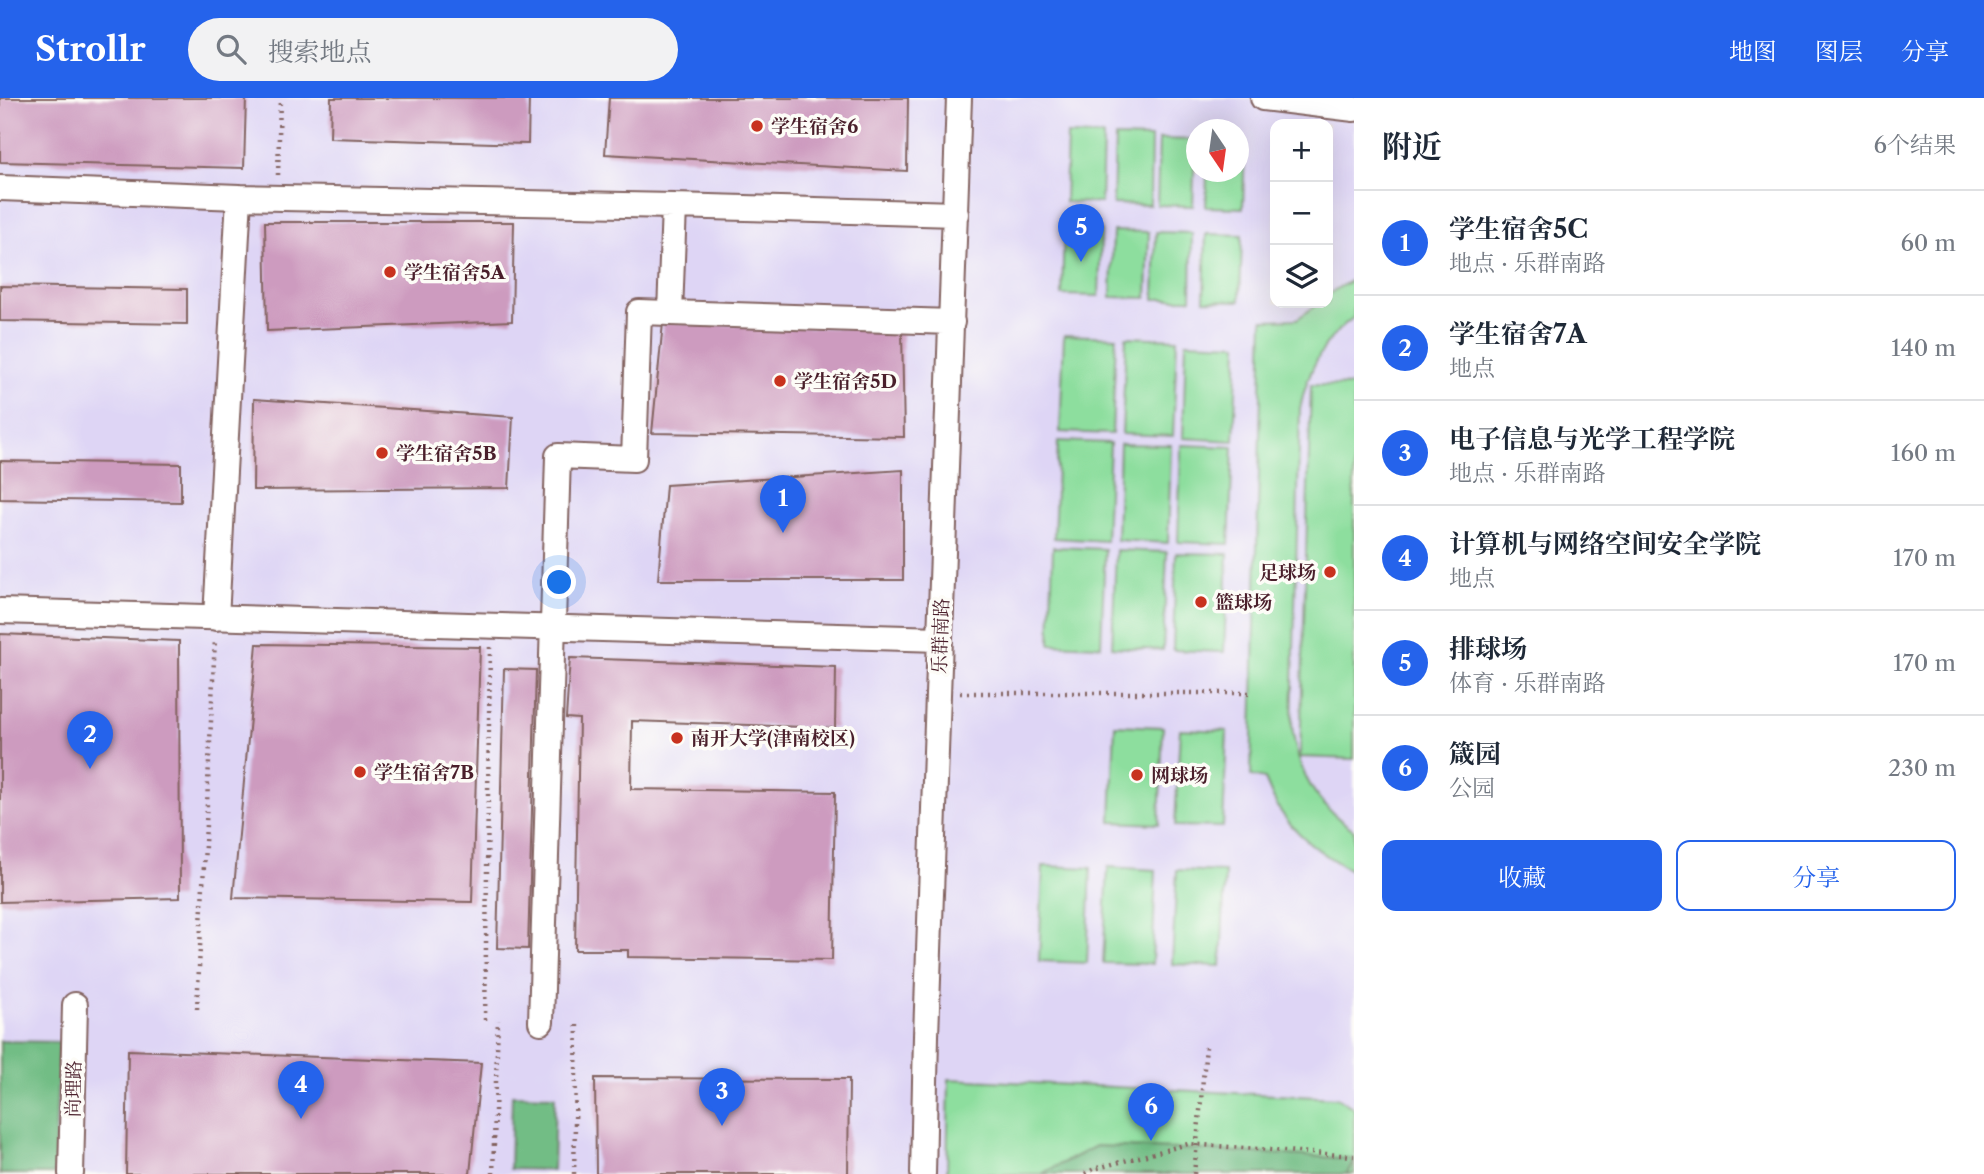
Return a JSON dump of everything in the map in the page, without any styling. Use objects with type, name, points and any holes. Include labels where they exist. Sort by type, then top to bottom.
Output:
[{"type":"street","name":"乐群南路","points":[[923,1174],[958,98]]},
{"type":"street","points":[[1263,98],[1354,109]]},
{"type":"street","points":[[0,188],[239,197],[956,215]]},
{"type":"street","points":[[216,618],[239,197]]},
{"type":"street","points":[[670,313],[674,206]]},
{"type":"street","points":[[541,1022],[558,456],[634,459],[639,312],[952,322]]},
{"type":"street","points":[[0,611],[940,639]]},
{"type":"street","name":"尚理路","points":[[71,1174],[75,1004]]},
{"type":"path","points":[[277,197],[280,98]]},
{"type":"path","points":[[197,1009],[216,618]]},
{"type":"path","points":[[485,1020],[491,625]]},
{"type":"path","points":[[938,693],[1253,693]]},
{"type":"path","points":[[493,1174],[498,1020]]},
{"type":"path","points":[[574,1174],[577,1023]]},
{"type":"path","points":[[1194,1174],[1206,1047]]},
{"type":"path","points":[[1085,1174],[1188,1144],[1354,1156]]},
{"type":"shaded area","name":"南开大学(津南校区)","points":[[0,98],[1354,98],[1354,1174],[0,1174]]},
{"type":"green space","points":[[1067,135],[1103,136],[1101,203],[1065,202]]},
{"type":"green space","points":[[1115,137],[1151,138],[1150,205],[1113,204]]},
{"type":"green space","points":[[1159,139],[1186,140],[1186,182],[1194,182],[1193,206],[1157,205]]},
{"type":"green space","points":[[1207,182],[1244,182],[1243,208],[1206,207]]},
{"type":"green space","points":[[1064,228],[1101,230],[1099,296],[1062,295]]},
{"type":"green space","points":[[1113,231],[1149,232],[1147,298],[1111,297]]},
{"type":"green space","points":[[1156,232],[1192,233],[1191,299],[1154,299]]},
{"type":"green space","points":[[1206,234],[1242,235],[1240,301],[1204,300]]},
{"type":"green space","points":[[1354,279],[1354,317],[1325,346],[1312,370],[1300,409],[1292,727],[1299,759],[1311,786],[1329,809],[1354,830],[1354,872],[1303,837],[1279,809],[1265,779],[1251,776],[1263,320],[1297,319],[1312,308],[1333,308],[1333,291]]},
{"type":"green space","points":[[1064,335],[1116,337],[1112,434],[1060,432]]},
{"type":"green space","points":[[1126,337],[1177,339],[1173,436],[1122,434]]},
{"type":"green space","points":[[1186,342],[1238,344],[1234,441],[1183,438]]},
{"type":"green space","name":"足球场","points":[[1311,385],[1354,386],[1354,759],[1300,757]]},
{"type":"green space","points":[[1058,441],[1110,443],[1106,541],[1054,538]]},
{"type":"green space","points":[[1120,444],[1171,445],[1168,543],[1117,540]]},
{"type":"green space","name":"篮球场","points":[[1181,445],[1233,447],[1229,544],[1178,542]]},
{"type":"green space","points":[[1053,547],[1105,549],[1101,646],[1050,644]]},
{"type":"green space","name":"篮球场","points":[[1116,550],[1167,552],[1163,650],[1112,647]]},
{"type":"green space","name":"篮球场","points":[[1176,553],[1228,554],[1224,652],[1173,650]]},
{"type":"green space","name":"网球场","points":[[1115,725],[1163,727],[1159,824],[1111,822]]},
{"type":"green space","name":"网球场","points":[[1180,729],[1227,731],[1223,827],[1175,826]]},
{"type":"green space","points":[[1043,866],[1091,868],[1087,963],[1039,961]]},
{"type":"green space","points":[[1108,867],[1156,870],[1152,964],[1103,963]]},
{"type":"green space","points":[[1177,870],[1225,872],[1221,966],[1172,964]]},
{"type":"green space","points":[[0,1041],[59,1042],[54,1174],[0,1174]]},
{"type":"green space","points":[[949,1079],[1337,1098],[1354,1108],[1354,1174],[947,1174]]},
{"type":"green space","points":[[512,1095],[555,1096],[553,1170],[510,1169]]},
{"type":"green space","points":[[1096,1146],[1354,1159],[1347,1174],[1041,1174]]},
{"type":"building","points":[[0,98],[246,98],[244,168],[0,162]]},
{"type":"building","points":[[331,98],[529,98],[528,144],[330,138]]},
{"type":"building","name":"学生宿舍6","points":[[609,98],[908,98],[907,171],[605,154]]},
{"type":"building","name":"学生宿舍5A","points":[[265,222],[514,222],[512,321],[267,331]]},
{"type":"building","points":[[0,286],[187,289],[187,324],[0,321]]},
{"type":"building","name":"学生宿舍5D","points":[[663,323],[902,330],[904,437],[652,433]]},
{"type":"building","name":"学生宿舍5B","points":[[254,399],[513,417],[509,488],[253,490]]},
{"type":"building","points":[[0,461],[181,464],[181,502],[0,499]]},
{"type":"building","points":[[903,470],[903,580],[658,580],[666,485]]},
{"type":"building","points":[[0,634],[179,641],[180,898],[0,902]]},
{"type":"building","name":"学生宿舍7B","points":[[257,644],[480,647],[472,902],[233,898]]},
{"type":"building","points":[[570,658],[836,667],[835,728],[632,721],[631,789],[835,792],[832,960],[628,957],[628,950],[575,950],[579,719],[566,718]]},
{"type":"building","points":[[504,669],[536,670],[528,949],[497,948]]},
{"type":"building","points":[[128,1050],[481,1063],[470,1174],[126,1174]]},
{"type":"building","points":[[595,1078],[849,1079],[848,1174],[596,1174]]},
{"type":"place","name":"学生宿舍6","points":[[757,126]]},
{"type":"place","name":"排球场","points":[[1081,262]]},
{"type":"place","name":"学生宿舍5A","points":[[390,272]]},
{"type":"place","name":"学生宿舍5D","points":[[780,381]]},
{"type":"place","name":"学生宿舍5B","points":[[382,453]]},
{"type":"place","name":"学生宿舍5C","points":[[783,533]]},
{"type":"place","name":"足球场","points":[[1330,572]]},
{"type":"place","name":"篮球场","points":[[1201,602]]},
{"type":"place","name":"南开大学(津南校区)","points":[[677,738]]},
{"type":"place","name":"学生宿舍7A","points":[[90,769]]},
{"type":"place","name":"学生宿舍7B","points":[[360,772]]},
{"type":"place","name":"网球场","points":[[1137,775]]},
{"type":"place","name":"计算机与网络空间安全学院","points":[[301,1119]]},
{"type":"place","name":"电子信息与光学工程学院","points":[[722,1126]]},
{"type":"place","name":"箴园","points":[[1151,1141]]}]
